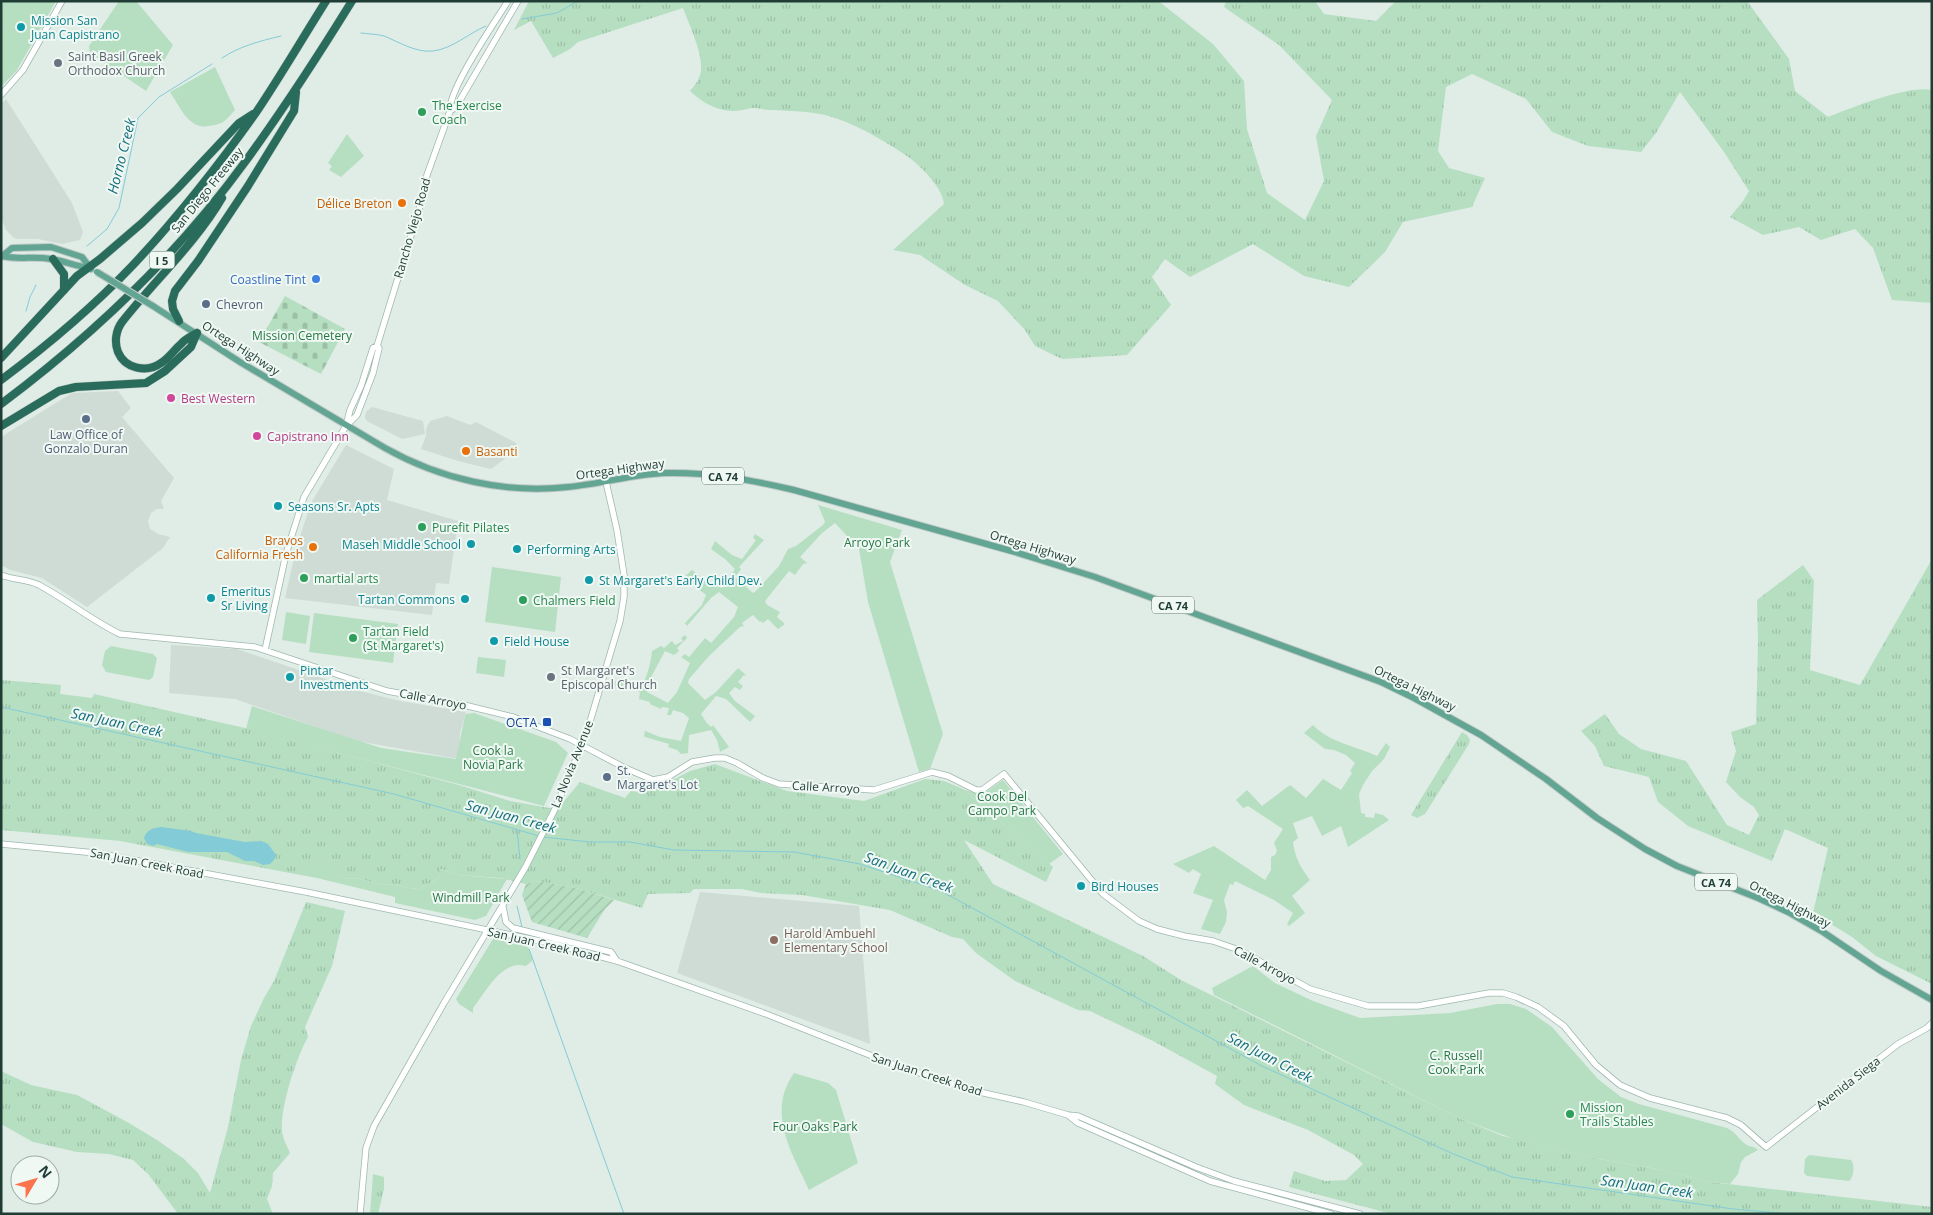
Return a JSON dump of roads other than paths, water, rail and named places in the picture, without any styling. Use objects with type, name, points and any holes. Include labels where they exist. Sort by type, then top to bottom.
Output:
[{"type":"highway","name":"San Diego Freeway","points":[[1,380],[55,337],[133,265],[194,194],[256,111],[326,1]]},
{"type":"highway","name":"San Diego Freeway","points":[[1,404],[37,377],[104,319],[187,232],[235,175],[296,90],[352,1]]},
{"type":"highway","points":[[179,321],[173,309],[172,301],[175,291],[198,261],[243,194],[294,111],[296,90]]},
{"type":"highway","points":[[1,358],[77,276],[93,270],[168,199],[239,123],[256,111]]},
{"type":"highway","points":[[197,333],[182,342],[162,362],[150,368],[132,367],[121,358],[116,346],[118,326],[212,215],[235,175]]},
{"type":"highway","points":[[53,259],[64,274],[64,290]]},
{"type":"highway","points":[[1,426],[59,391],[76,387],[146,383],[156,378],[191,347],[197,333]]},
{"type":"main road","name":"Ortega Highway","points":[[2,255],[12,248],[50,247],[82,257],[93,270]]},
{"type":"main road","name":"Ortega Highway","points":[[2,255],[14,259],[53,259],[93,270],[179,321],[240,362],[346,426],[402,458],[449,475],[480,483],[547,489],[651,474],[692,474],[750,479],[1015,552],[1095,577],[1381,682],[1481,735],[1546,779],[1597,818],[1645,849],[1677,866],[1758,898],[1794,916],[1823,932],[1881,971],[1932,1000]]},
{"type":"street","points":[[1,95],[23,70],[62,1]]},
{"type":"street","name":"Rancho Viejo Road","points":[[265,650],[286,554],[304,497],[346,426],[356,415],[365,397],[379,348],[377,346],[421,203],[427,175],[450,111],[449,105],[456,89],[508,1]]},
{"type":"street","name":"Rancho Viejo Road","points":[[450,111],[456,106],[518,1]]},
{"type":"street","name":"La Novia Avenue","points":[[360,1214],[366,1148],[374,1126],[444,1003],[526,868],[551,818],[582,745],[620,621],[624,597],[624,575],[617,530],[606,482]]},
{"type":"street","name":"Calle Arroyo","points":[[1,575],[38,584],[102,626],[120,634],[238,644],[265,650],[387,691],[464,705],[513,717],[570,739],[653,780],[668,777],[692,762],[715,758],[725,758],[762,778],[779,784],[874,790],[932,772],[948,776],[976,790],[982,790],[1004,774],[1103,894],[1139,921],[1157,929],[1213,941],[1239,950],[1310,989],[1368,1006],[1418,1006],[1489,993],[1503,993],[1516,997],[1538,1007],[1564,1026],[1596,1065],[1620,1085],[1650,1098],[1727,1118],[1741,1125],[1766,1147]]},
{"type":"street","name":"San Juan Creek Road","points":[[1,844],[96,853],[306,892],[554,944],[617,961],[774,1017],[894,1065],[975,1091],[1078,1116],[1196,1167],[1234,1181],[1360,1214]]},
{"type":"street","points":[[503,907],[506,922],[513,928],[611,952],[617,961]]},
{"type":"street","name":"Avenida Siega","points":[[1766,1147],[1898,1044],[1932,1023]]},
{"type":"street","name":"San Juan Creek Road","points":[[1068,1115],[1078,1123],[1210,1181],[1331,1214]]},
{"type":"water","points":[[161,827],[245,842],[261,841],[268,844],[276,855],[270,864],[263,865],[254,861],[245,861],[227,852],[188,852],[157,844],[154,846],[147,844],[144,838],[148,831]]},
{"type":"waterway","name":"Horno Creek","points":[[522,19],[557,13],[578,1]]},
{"type":"waterway","name":"Horno Creek","points":[[361,33],[384,36],[414,49],[433,51],[454,44],[486,26]]},
{"type":"waterway","name":"Horno Creek","points":[[222,58],[243,47],[281,36]]},
{"type":"waterway","name":"Horno Creek","points":[[87,246],[107,229],[119,208],[138,118],[159,97],[212,64]]},
{"type":"waterway","name":"Horno Creek","points":[[26,311],[36,285]]},
{"type":"waterway","name":"San Juan Creek","points":[[1,707],[394,794],[539,836]]},
{"type":"waterway","points":[[517,830],[520,859]]},
{"type":"waterway","name":"San Juan Creek","points":[[543,837],[590,842],[630,842],[674,850],[794,852],[860,864],[941,891],[1262,1066],[1451,1153],[1512,1177],[1733,1209],[1790,1214]]},
{"type":"waterway","points":[[517,906],[522,927]]},
{"type":"waterway","points":[[529,949],[624,1214]]},
{"type":"place","name":"Mission San Juan Capistrano","points":[[21,27]]},
{"type":"place","name":"Saint Basil Greek Orthodox Church","points":[[58,63]]},
{"type":"place","name":"The Exercise Coach","points":[[422,112]]},
{"type":"place","name":"Délice Breton","points":[[402,203]]},
{"type":"place","name":"Coastline Tint","points":[[316,279]]},
{"type":"place","name":"Chevron","points":[[206,304]]},
{"type":"place","name":"Best Western","points":[[171,398]]},
{"type":"place","name":"Law Office of Gonzalo Duran","points":[[86,419]]},
{"type":"place","name":"Capistrano Inn","points":[[257,436]]},
{"type":"place","name":"Basanti","points":[[466,451]]},
{"type":"place","name":"Seasons Sr. Apts","points":[[278,506]]},
{"type":"place","name":"Purefit Pilates","points":[[422,527]]},
{"type":"place","name":"Maseh Middle School","points":[[471,544]]},
{"type":"place","name":"Bravos California Fresh","points":[[313,547]]},
{"type":"place","name":"Performing Arts","points":[[517,549]]},
{"type":"place","name":"martial arts","points":[[304,578]]},
{"type":"place","name":"St Margaret's Early Child Dev.","points":[[589,580]]},
{"type":"place","name":"Emeritus Sr Living","points":[[211,598]]},
{"type":"place","name":"Tartan Commons","points":[[465,599]]},
{"type":"place","name":"Chalmers Field","points":[[523,600]]},
{"type":"place","name":"Tartan Field (St Margaret's)","points":[[353,638]]},
{"type":"place","name":"Field House","points":[[494,641]]},
{"type":"place","name":"Pintar Investments","points":[[290,677]]},
{"type":"place","name":"St Margaret's Episcopal Church","points":[[551,677]]},
{"type":"place","name":"OCTA","points":[[547,722]]},
{"type":"place","name":"St. Margaret's Lot","points":[[607,777]]},
{"type":"place","name":"Bird Houses","points":[[1081,886]]},
{"type":"place","name":"Harold Ambuehl Elementary School","points":[[774,940]]},
{"type":"place","name":"Mission Trails Stables","points":[[1570,1114]]},
{"type":"park label","name":"Mission Cemetery","points":[[302,335]]},
{"type":"park label","name":"Arroyo Park","points":[[877,542]]},
{"type":"park label","name":"Cook la Novia Park","points":[[493,757]]},
{"type":"park label","name":"Cook Del Campo Park","points":[[1002,803]]},
{"type":"park label","name":"Windmill Park","points":[[471,897]]},
{"type":"park label","name":"C. Russell Cook Park","points":[[1456,1062]]},
{"type":"park label","name":"Four Oaks Park","points":[[815,1126]]}]
